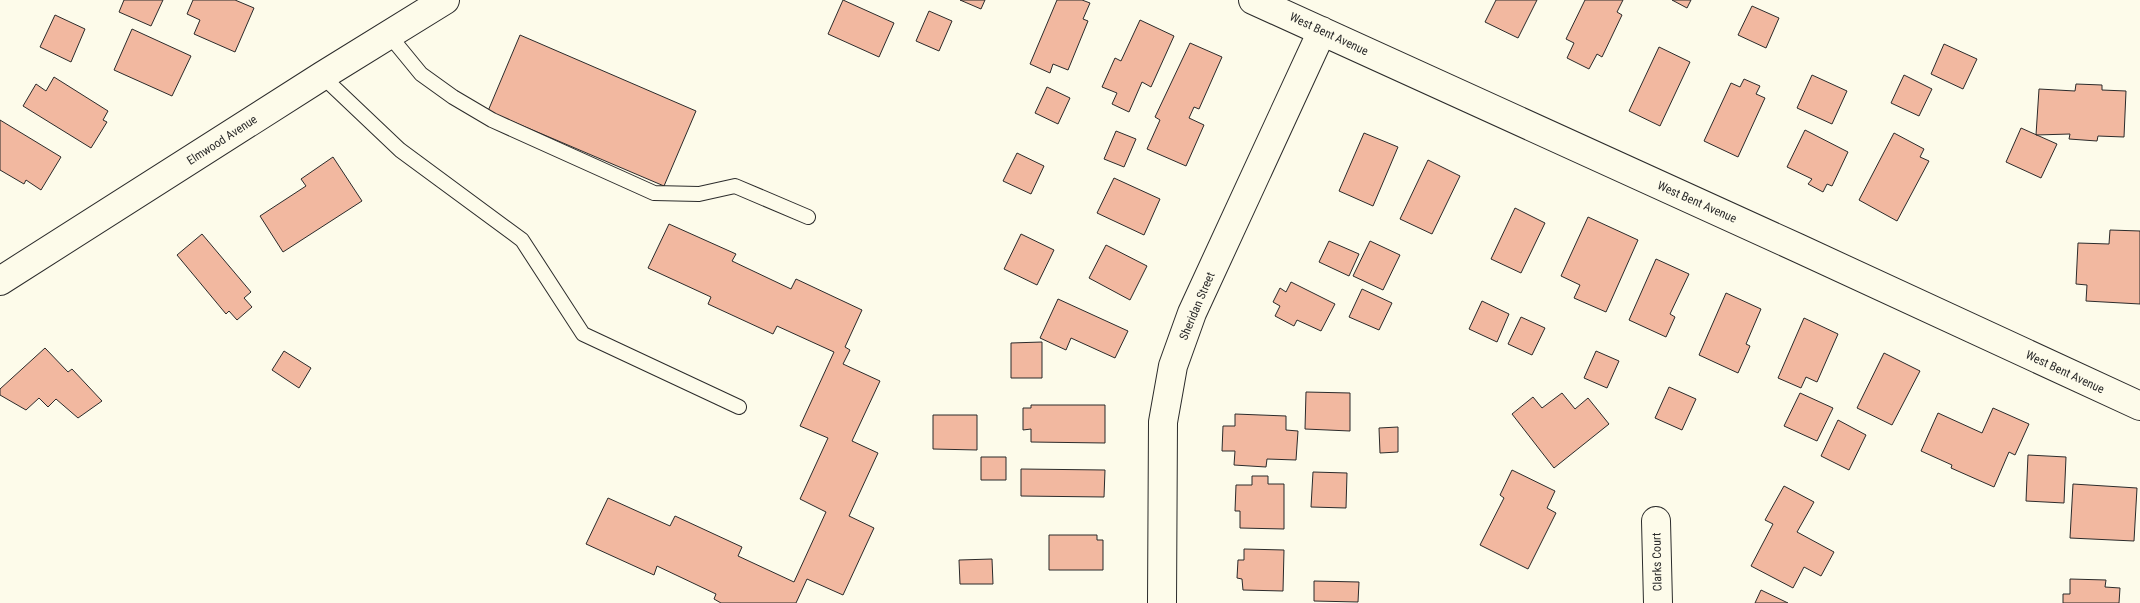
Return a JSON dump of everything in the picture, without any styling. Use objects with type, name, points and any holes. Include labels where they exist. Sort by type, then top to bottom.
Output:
[{"type":"street","name":"Elmwood Avenue","points":[[0,281],[445,0]]},
{"type":"street","name":"West Bent Avenue","points":[[1254,0],[2140,406]]},
{"type":"street","name":"Sheridan Street","points":[[1162,603],[1163,422],[1173,366],[1192,313],[1322,32]]},
{"type":"street","name":"Clarks Court","points":[[1656,521],[1658,603]]},
{"type":"lane","points":[[389,35],[421,74],[453,97],[492,120],[654,193],[699,194],[735,186],[808,217]]},
{"type":"lane","points":[[322,76],[400,150],[522,240],[583,334],[739,407]]},
{"type":"building","points":[[124,0],[163,0],[151,26],[119,12]]},
{"type":"building","points":[[193,0],[235,0],[254,8],[235,52],[194,34],[200,20],[187,14]]},
{"type":"building","points":[[843,0],[894,23],[879,57],[828,34]]},
{"type":"building","points":[[960,0],[985,0],[981,9]]},
{"type":"building","points":[[1057,0],[1082,0],[1090,3],[1083,19],[1088,21],[1068,70],[1053,64],[1050,73],[1030,64]]},
{"type":"building","points":[[1496,0],[1537,0],[1518,38],[1485,22]]},
{"type":"building","points":[[1585,0],[1623,0],[1617,12],[1622,15],[1602,57],[1597,54],[1589,69],[1567,58],[1574,43],[1566,39]]},
{"type":"building","points":[[1672,0],[1691,0],[1687,8]]},
{"type":"building","points":[[1752,6],[1779,18],[1766,48],[1738,35]]},
{"type":"building","points":[[929,11],[952,21],[939,51],[916,41]]},
{"type":"building","points":[[55,15],[85,29],[71,62],[40,47]]},
{"type":"building","points":[[1140,20],[1174,36],[1151,87],[1142,82],[1129,112],[1112,104],[1117,93],[1102,87],[1115,58],[1121,61]]},
{"type":"building","points":[[132,29],[191,56],[172,96],[114,70]]},
{"type":"building","points":[[520,35],[696,111],[664,186],[488,111]]},
{"type":"building","points":[[1190,43],[1222,57],[1199,109],[1194,107],[1189,118],[1204,125],[1186,166],[1147,149],[1160,120],[1155,117]]},
{"type":"building","points":[[1944,44],[1977,59],[1963,89],[1931,74]]},
{"type":"building","points":[[1659,47],[1690,62],[1660,126],[1629,111]]},
{"type":"building","points":[[1812,75],[1847,91],[1832,124],[1797,108]]},
{"type":"building","points":[[1904,75],[1932,89],[1919,116],[1891,103]]},
{"type":"building","points":[[54,77],[108,111],[103,120],[107,122],[91,148],[23,106],[36,84],[46,91]]},
{"type":"building","points":[[1744,79],[1760,86],[1756,94],[1765,98],[1738,157],[1704,141],[1731,83],[1740,87]]},
{"type":"building","points":[[2076,84],[2102,85],[2102,90],[2126,91],[2124,137],[2098,136],[2097,141],[2069,139],[2070,134],[2036,135],[2039,89],[2075,91]]},
{"type":"building","points":[[1047,87],[1070,98],[1058,124],[1035,113]]},
{"type":"building","points":[[0,120],[61,157],[41,190],[26,180],[24,184],[0,170]]},
{"type":"building","points":[[2021,128],[2057,144],[2041,178],[2006,162]]},
{"type":"building","points":[[1805,130],[1848,152],[1832,186],[1827,184],[1823,192],[1808,184],[1812,179],[1787,167]]},
{"type":"building","points":[[1116,131],[1136,139],[1124,167],[1104,159]]},
{"type":"building","points":[[1364,133],[1398,147],[1373,206],[1339,191]]},
{"type":"building","points":[[1894,133],[1924,149],[1920,157],[1929,161],[1897,221],[1859,200]]},
{"type":"building","points":[[1017,153],[1044,166],[1031,194],[1003,181]]},
{"type":"building","points":[[333,157],[362,201],[283,252],[260,216],[306,186],[301,179]]},
{"type":"building","points":[[1428,160],[1460,176],[1432,234],[1400,219]]},
{"type":"building","points":[[1114,178],[1160,199],[1144,235],[1097,213]]},
{"type":"building","points":[[1515,208],[1545,223],[1521,273],[1491,259]]},
{"type":"building","points":[[1588,217],[1638,240],[1606,312],[1574,298],[1580,285],[1561,276]]},
{"type":"building","points":[[669,224],[736,254],[732,261],[791,289],[796,279],[862,310],[845,347],[850,350],[843,364],[880,381],[852,441],[878,453],[849,516],[874,528],[843,595],[807,579],[796,603],[721,603],[714,599],[716,594],[657,566],[654,575],[586,544],[608,498],[670,526],[675,516],[742,547],[738,556],[794,582],[826,512],[800,499],[828,438],[800,426],[834,352],[777,326],[773,334],[708,304],[711,297],[648,268]]},
{"type":"building","points":[[2110,230],[2140,231],[2140,304],[2086,301],[2087,285],[2076,284],[2078,243],[2109,244]]},
{"type":"building","points":[[202,234],[251,292],[244,298],[252,307],[237,320],[229,311],[226,314],[177,255]]},
{"type":"building","points":[[1021,234],[1054,250],[1037,285],[1004,269]]},
{"type":"building","points":[[1329,241],[1359,254],[1349,276],[1319,262]]},
{"type":"building","points":[[1370,241],[1400,255],[1383,290],[1353,276]]},
{"type":"building","points":[[1106,245],[1147,266],[1130,300],[1089,278]]},
{"type":"building","points":[[1656,259],[1689,274],[1670,314],[1675,317],[1666,337],[1629,320]]},
{"type":"building","points":[[1291,282],[1335,304],[1321,331],[1297,320],[1294,326],[1275,316],[1280,306],[1273,302],[1280,288],[1286,292]]},
{"type":"building","points":[[1362,289],[1392,303],[1379,330],[1349,317]]},
{"type":"building","points":[[1726,293],[1761,309],[1746,344],[1750,346],[1738,373],[1699,355]]},
{"type":"building","points":[[1058,299],[1128,331],[1115,358],[1071,338],[1066,350],[1040,338]]},
{"type":"building","points":[[1482,301],[1509,314],[1497,342],[1469,329]]},
{"type":"building","points":[[1521,317],[1545,328],[1532,355],[1508,344]]},
{"type":"building","points":[[1804,318],[1838,334],[1817,382],[1806,377],[1801,388],[1778,378]]},
{"type":"building","points":[[1042,342],[1042,378],[1011,378],[1011,343]]},
{"type":"building","points":[[45,348],[68,372],[72,369],[102,401],[78,418],[56,399],[48,407],[39,398],[26,410],[0,395],[0,389]]},
{"type":"building","points":[[284,351],[311,368],[299,388],[272,370]]},
{"type":"building","points":[[1596,351],[1619,361],[1607,388],[1584,378]]},
{"type":"building","points":[[1884,353],[1920,371],[1892,425],[1857,408]]},
{"type":"building","points":[[1669,387],[1696,399],[1682,430],[1655,418]]},
{"type":"building","points":[[1306,392],[1350,393],[1350,431],[1305,429]]},
{"type":"building","points":[[1562,393],[1575,409],[1588,398],[1609,424],[1554,468],[1512,414],[1533,397],[1542,408]]},
{"type":"building","points":[[1800,393],[1833,408],[1817,441],[1784,426]]},
{"type":"building","points":[[1031,405],[1105,405],[1105,443],[1031,442],[1031,429],[1023,430],[1023,408],[1031,408]]},
{"type":"building","points":[[1993,408],[2029,424],[2015,455],[2009,452],[1994,487],[1951,468],[1952,465],[1921,451],[1938,413],[1982,433]]},
{"type":"building","points":[[1235,414],[1286,416],[1286,430],[1298,431],[1296,460],[1267,459],[1266,467],[1234,465],[1235,451],[1222,451],[1223,426],[1235,426]]},
{"type":"building","points":[[933,415],[977,415],[977,450],[933,449]]},
{"type":"building","points":[[1838,420],[1866,435],[1849,470],[1821,456]]},
{"type":"building","points":[[1398,427],[1398,452],[1380,453],[1379,428]]},
{"type":"building","points":[[2028,455],[2066,457],[2064,503],[2026,501]]},
{"type":"building","points":[[981,457],[1006,457],[1006,480],[981,480]]},
{"type":"building","points":[[1021,469],[1105,470],[1104,497],[1021,496]]},
{"type":"building","points":[[1512,470],[1555,491],[1547,508],[1556,513],[1528,569],[1480,545],[1504,498],[1500,495]]},
{"type":"building","points":[[1313,472],[1347,473],[1346,508],[1311,507]]},
{"type":"building","points":[[1252,476],[1268,476],[1268,484],[1284,484],[1284,529],[1240,528],[1240,511],[1235,511],[1236,485],[1252,485]]},
{"type":"building","points":[[2073,484],[2137,488],[2134,541],[2070,538]]},
{"type":"building","points":[[1784,486],[1814,502],[1797,532],[1834,552],[1821,576],[1804,567],[1793,588],[1751,566],[1773,524],[1765,520]]},
{"type":"building","points":[[1049,535],[1097,535],[1097,540],[1103,540],[1103,570],[1049,570]]},
{"type":"building","points":[[1244,549],[1284,550],[1283,591],[1243,590],[1242,579],[1237,578],[1238,560],[1244,560]]},
{"type":"building","points":[[992,559],[993,584],[960,584],[959,560]]},
{"type":"building","points":[[2070,579],[2106,580],[2105,587],[2120,588],[2119,603],[2063,603],[2063,594],[2070,594]]},
{"type":"building","points":[[1314,581],[1359,582],[1358,602],[1314,601]]},
{"type":"building","points":[[1761,590],[1788,603],[1755,603]]}]
